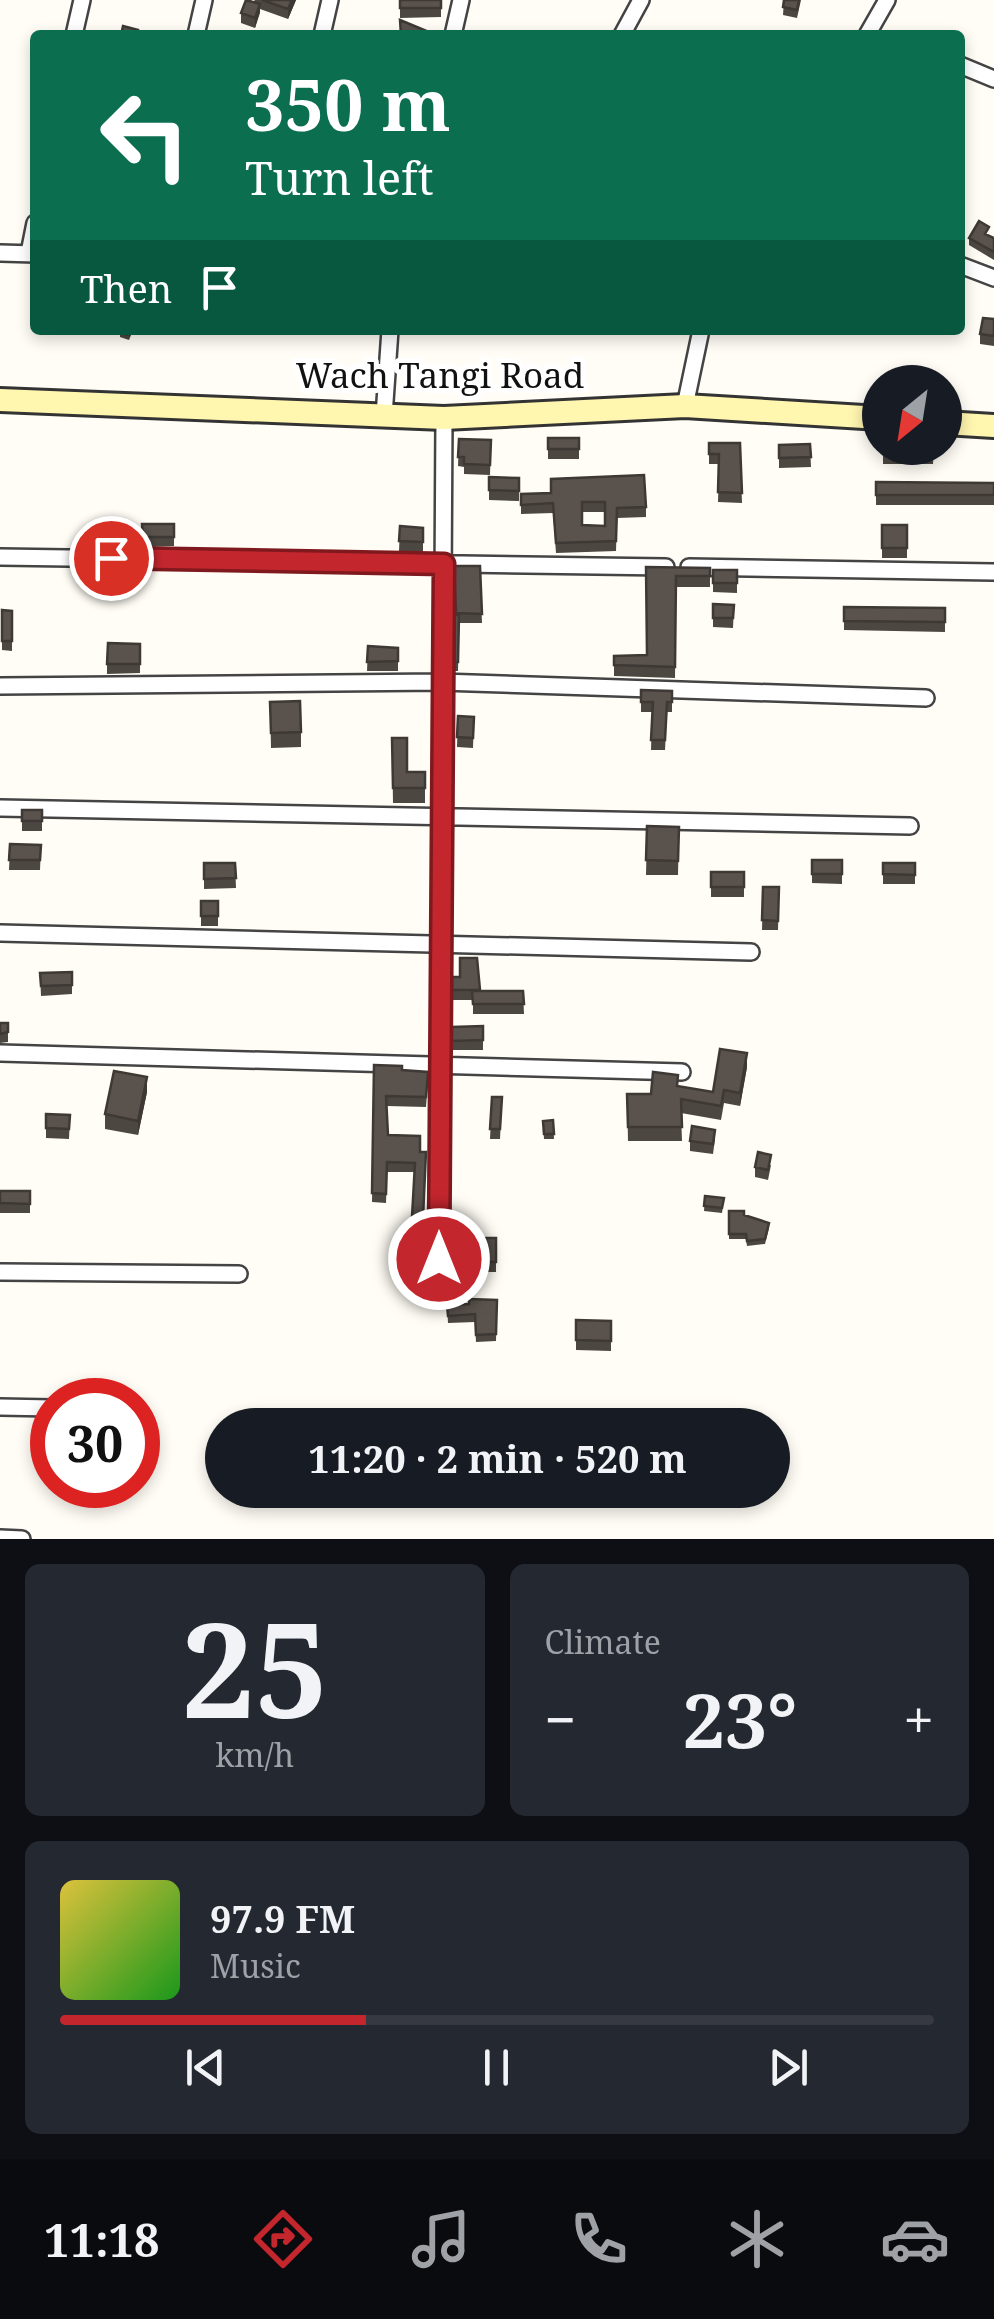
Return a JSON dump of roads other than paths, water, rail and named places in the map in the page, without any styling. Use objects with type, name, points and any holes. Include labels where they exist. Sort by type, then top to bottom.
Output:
[{"type":"main road","name":"Wach Tangi Road","points":[[0,400],[444,418],[684,406],[862,417]]},
{"type":"main road","points":[[962,423],[994,426]]},
{"type":"street","points":[[75,30],[82,0]]},
{"type":"street","points":[[197,30],[204,0]]},
{"type":"street","points":[[323,30],[330,0]]},
{"type":"street","points":[[454,30],[461,0]]},
{"type":"street","points":[[625,30],[642,0]]},
{"type":"street","points":[[870,30],[887,0]]},
{"type":"street","points":[[965,67],[994,79]]},
{"type":"street","points":[[0,252],[30,254]]},
{"type":"street","points":[[965,267],[994,278]]},
{"type":"street","points":[[384,416],[390,335]]},
{"type":"street","points":[[684,406],[700,335]]},
{"type":"street","points":[[439,1259],[444,418]]},
{"type":"street","points":[[0,556],[993,572]]},
{"type":"street","points":[[0,686],[441,682],[926,698]]},
{"type":"street","points":[[0,808],[910,826]]},
{"type":"street","points":[[0,933],[751,952]]},
{"type":"street","points":[[0,1053],[682,1072]]},
{"type":"street","points":[[0,1272],[238,1274]]},
{"type":"street","points":[[0,1408],[30,1408]]},
{"type":"street","points":[[0,1538],[22,1538]]}]
